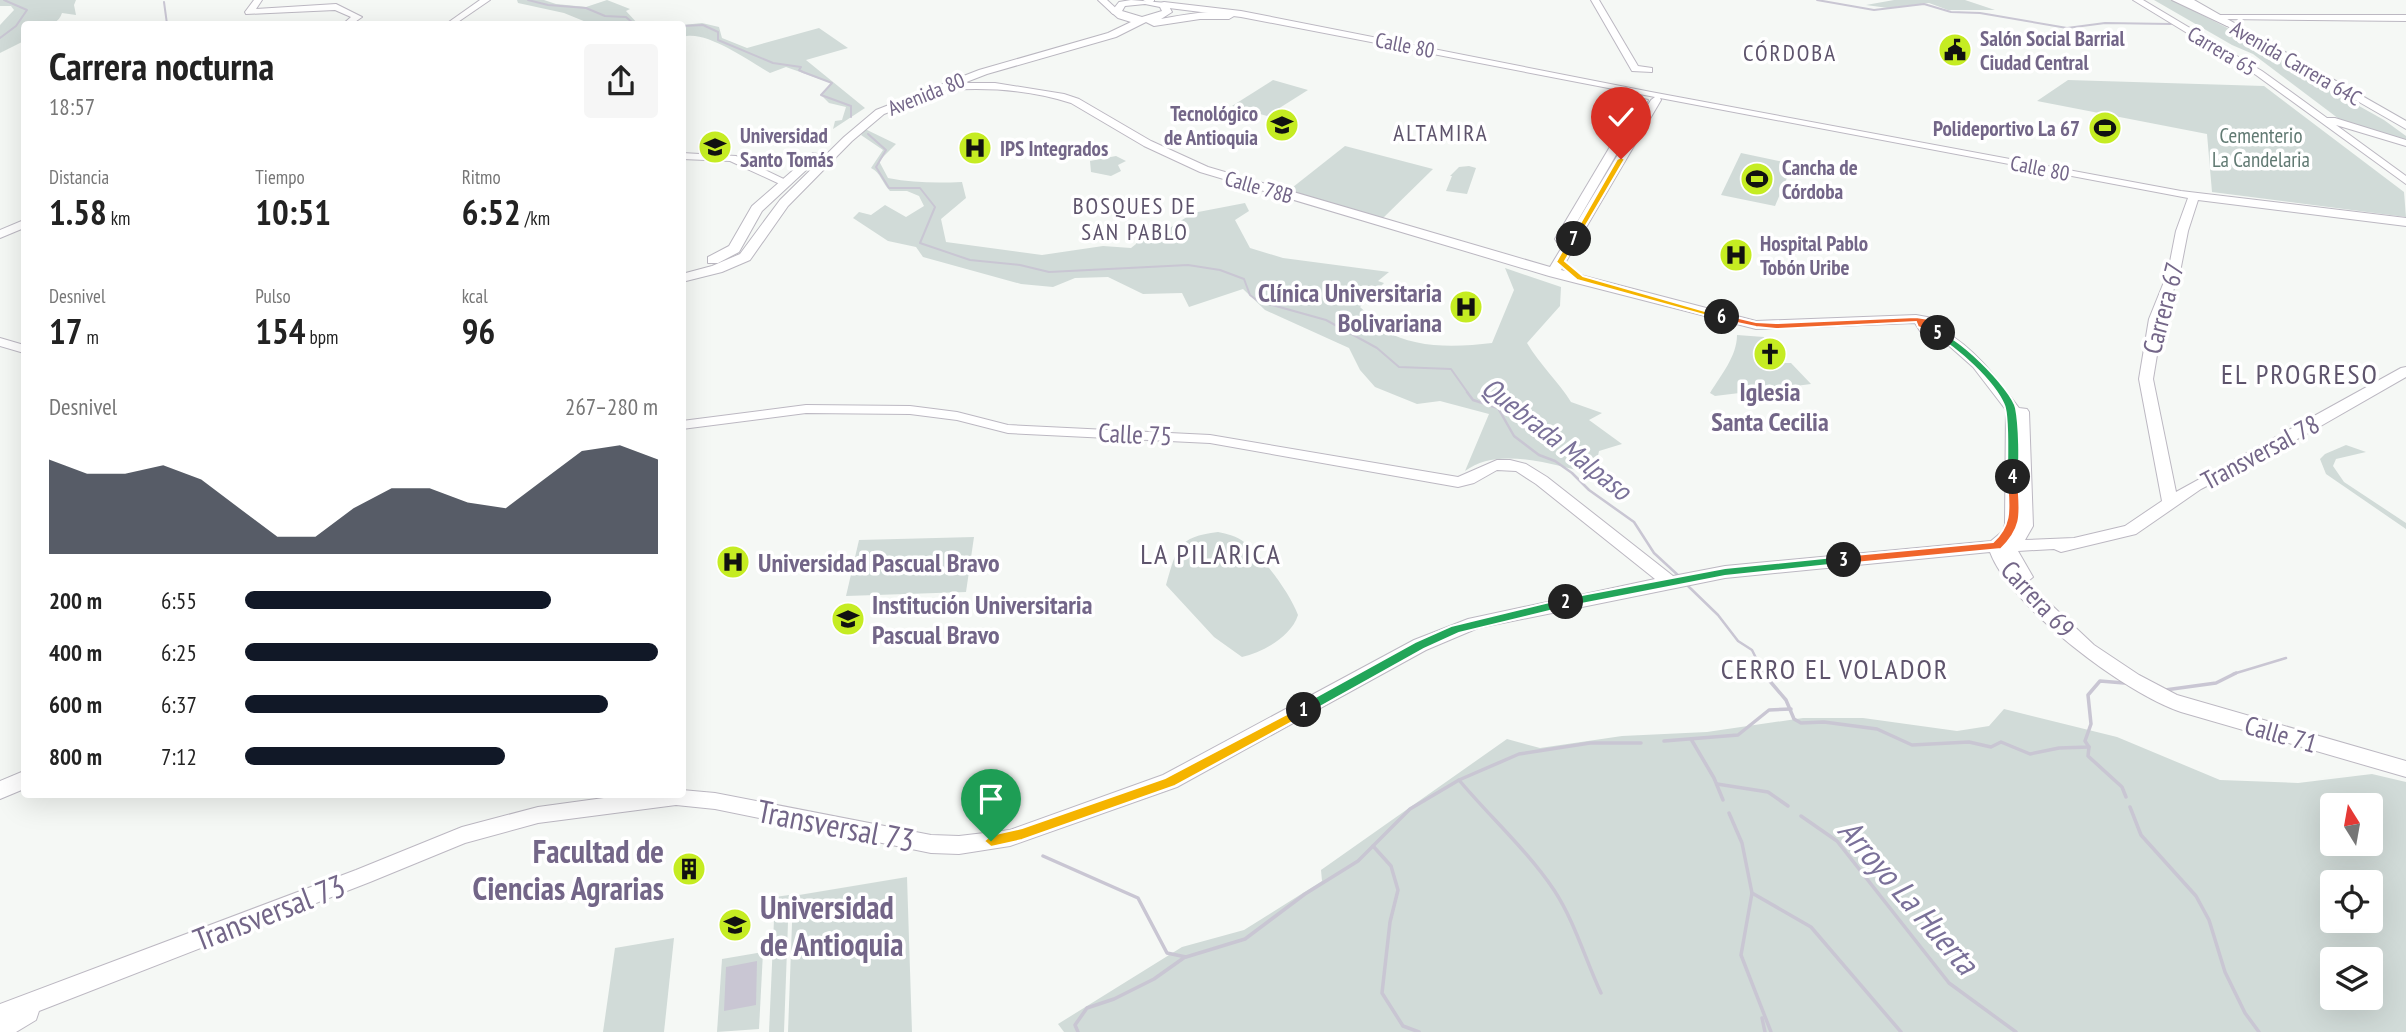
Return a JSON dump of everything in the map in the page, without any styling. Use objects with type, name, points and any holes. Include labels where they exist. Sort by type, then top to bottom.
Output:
[{"type":"main road","points":[[258,0],[249,12],[336,7],[358,17],[352,21]]},
{"type":"main road","points":[[454,21],[486,0]]},
{"type":"main road","points":[[1551,267],[1621,159],[1643,96],[1643,76],[1649,70],[1634,69],[1595,0]]},
{"type":"main road","name":"Carrera 65","points":[[2137,0],[2243,62],[2406,181]]},
{"type":"main road","name":"Carrera 65","points":[[2149,0],[2247,58],[2406,172]]},
{"type":"main road","points":[[2176,0],[2224,19],[2293,15],[2406,18]]},
{"type":"main road","name":"Avenida Carrera 64C","points":[[2187,0],[2406,124]]},
{"type":"main road","name":"Avenida Carrera 64C","points":[[2195,0],[2224,19]]},
{"type":"main road","points":[[1103,1],[1119,21]]},
{"type":"main road","points":[[1119,21],[1119,6],[1126,3],[1155,2],[1167,12],[1155,18]]},
{"type":"main road","name":"Calle 80","points":[[1155,2],[1199,8],[1643,96]]},
{"type":"main road","name":"Calle 80","points":[[1155,18],[1203,14],[1229,16],[1605,90],[1677,99],[2193,196],[2406,222]]},
{"type":"main road","points":[[1119,21],[1229,16]]},
{"type":"main road","name":"Avenida 80","points":[[686,277],[718,269],[741,259],[751,251],[775,214],[868,121],[891,107],[928,90],[970,83],[1119,21],[1155,18]]},
{"type":"main road","name":"Avenida 80","points":[[686,267],[724,256],[734,249],[757,209],[848,124],[1002,61],[1098,36],[1112,30],[1119,21]]},
{"type":"main road","name":"Calle 78B","points":[[970,83],[1039,92],[1075,100],[1150,147],[1191,166],[1525,265],[1551,267]]},
{"type":"main road","points":[[1551,267],[1643,96]]},
{"type":"main road","points":[[2321,118],[2406,143]]},
{"type":"main road","points":[[2384,156],[2376,148],[2376,142],[2406,143]]},
{"type":"main road","points":[[686,156],[732,158],[791,186],[777,202],[775,214],[763,224],[754,223],[759,212],[757,209]]},
{"type":"main road","points":[[1608,157],[1621,159]]},
{"type":"main road","name":"Carrera 67","points":[[2170,503],[2146,379],[2156,318],[2174,272],[2182,231],[2193,196]]},
{"type":"main road","points":[[0,234],[21,225]]},
{"type":"main road","points":[[742,234],[754,229],[760,230],[762,234]]},
{"type":"main road","points":[[1551,267],[1650,298],[1756,325],[1930,326]]},
{"type":"main road","points":[[1551,267],[1556,278],[1753,330],[1782,332],[1930,326]]},
{"type":"main road","points":[[1627,296],[1650,298]]},
{"type":"main road","name":"Carrera 69","points":[[1930,326],[1978,364],[2012,410],[2013,524],[2004,552]]},
{"type":"main road","name":"Carrera 69","points":[[1930,326],[1985,361],[2021,410],[2025,526],[2004,552]]},
{"type":"main road","points":[[1895,327],[1927,332],[1952,341]]},
{"type":"main road","points":[[0,342],[21,348]]},
{"type":"main road","name":"Transversal 78","points":[[2071,543],[2130,530],[2196,486],[2300,432],[2406,371]]},
{"type":"main road","name":"Calle 75","points":[[686,424],[806,409],[910,410],[948,414],[1008,429],[1202,438],[1407,471],[1458,482],[1476,478],[1491,467],[1509,465],[1534,474],[1569,505],[1573,513],[1620,548],[1673,582]]},
{"type":"main road","points":[[2163,471],[2176,480],[2196,486]]},
{"type":"main road","points":[[2025,526],[2035,537],[2054,543]]},
{"type":"main road","points":[[1941,552],[2004,552],[2054,543],[2071,543]]},
{"type":"main road","points":[[1941,552],[2004,552],[2059,548],[2071,543]]},
{"type":"main road","name":"Calle 75","points":[[1620,548],[1643,573],[1673,582]]},
{"type":"main road","name":"Transversal 73","points":[[686,798],[715,801],[931,844],[959,845],[1010,838],[1170,782],[1455,629],[1552,605],[1673,582],[1779,566],[1941,552]]},
{"type":"main road","name":"Carrera 69","points":[[2004,552],[2050,610],[2086,649],[2158,694]]},
{"type":"main road","points":[[1627,590],[1638,585],[1643,573]]},
{"type":"main road","name":"Calle 71","points":[[2158,694],[2197,710],[2406,769]]},
{"type":"main road","points":[[0,790],[21,781]]},
{"type":"main road","points":[[0,800],[21,792]]},
{"type":"main road","name":"Transversal 73","points":[[0,1015],[462,835],[538,815],[599,804],[665,798]]},
{"type":"main road","points":[[0,1028],[66,990]]},
{"type":"green space","points":[[0,0],[76,0],[76,15],[62,13],[56,21],[21,21],[21,42],[0,53],[0,25],[14,10],[11,6],[0,6]]},
{"type":"green space","points":[[517,0],[544,0],[586,7],[607,0],[630,9],[626,11],[635,21],[584,21],[564,13],[518,3]]},
{"type":"green space","points":[[1894,0],[1965,0],[1995,10],[1948,10],[1929,3],[1888,8],[1866,5]]},
{"type":"green space","points":[[2154,0],[2173,0],[2278,54],[2286,60],[2284,64],[2384,120],[2406,136],[2406,141],[2343,122],[2253,54],[2232,45]]},
{"type":"green space","points":[[702,23],[719,27],[722,38],[747,48],[819,28],[848,48],[806,60],[865,108],[833,129],[835,121],[842,120],[846,107],[829,103],[821,95],[831,83],[786,67],[770,73],[715,42],[686,37],[686,25]]},
{"type":"green space","points":[[1273,80],[1308,90],[1267,116],[1232,106]]},
{"type":"green space","name":"Cementerio La Candelaria","points":[[2068,80],[2264,86],[2404,192],[2406,217],[2212,192],[2207,134],[2037,101]]},
{"type":"green space","points":[[865,129],[896,144],[879,161],[888,178],[962,182],[966,198],[941,219],[946,242],[1042,255],[1103,246],[1131,248],[1136,244],[1138,236],[1165,231],[1193,213],[1245,203],[1249,211],[1235,220],[1250,248],[1283,258],[1389,272],[1378,281],[1384,283],[1360,307],[1381,328],[1396,336],[1436,345],[1492,343],[1514,290],[1505,268],[1561,287],[1560,306],[1527,343],[1571,402],[1602,413],[1589,420],[1622,444],[1599,451],[1594,474],[1510,458],[1479,463],[1465,471],[1489,414],[1440,401],[1417,404],[1375,387],[1360,370],[1349,348],[1265,310],[1243,289],[1189,307],[1182,293],[1143,294],[1108,277],[1075,278],[1053,287],[1021,284],[923,257],[916,247],[888,241],[853,218],[859,212],[871,215],[885,205],[906,217],[924,206],[919,196],[907,191],[890,191],[871,168],[883,150],[861,135]]},
{"type":"green space","points":[[1345,146],[1433,169],[1382,219],[1288,191]]},
{"type":"green space","name":"Cancha de Córdoba","points":[[1741,153],[1793,164],[1775,206],[1721,195]]},
{"type":"green space","points":[[1116,156],[1126,161],[1118,165],[1121,171],[1111,176],[1091,172],[1090,161]]},
{"type":"green space","points":[[1459,167],[1476,168],[1467,194],[1446,191],[1450,176]]},
{"type":"green space","points":[[1737,335],[1764,337],[1761,363],[1791,363],[1811,384],[1715,396],[1710,393],[1731,358]]},
{"type":"green space","points":[[2346,445],[2366,452],[2336,459],[2333,466],[2344,482],[2406,523],[2406,529],[2326,474],[2320,459]]},
{"type":"green space","points":[[1218,532],[1241,540],[1259,557],[1282,586],[1298,615],[1283,637],[1242,657],[1214,637],[1166,585],[1176,553],[1181,546],[1194,537]]},
{"type":"green space","points":[[974,537],[966,592],[846,596],[859,540]]},
{"type":"green space","name":"CERRO EL VOLADOR","points":[[2004,709],[2117,737],[2220,780],[2298,783],[2372,774],[2406,782],[2406,1032],[1064,1032],[1058,1024],[1182,947],[1244,930],[1322,881],[1321,870],[1507,739],[1540,748],[1622,736],[1707,732],[1803,718],[1863,718],[1957,731],[1989,726]]},
{"type":"green space","points":[[907,877],[912,1032],[788,1032],[793,896]]},
{"type":"green space","points":[[789,895],[784,1032],[769,1032],[775,897]]},
{"type":"green space","points":[[674,938],[664,1032],[603,1032],[615,948]]},
{"type":"green space","points":[[763,952],[759,1029],[717,1032],[722,959]]},
{"type":"shaded area","points":[[757,961],[756,1005],[724,1011],[726,967]]},
{"type":"waterway","points":[[0,38],[16,26],[27,10],[4,0]]},
{"type":"waterway","name":"Quebrada Malpaso","points":[[528,0],[548,5],[586,8],[605,16],[626,17],[631,21]]},
{"type":"waterway","points":[[1817,0],[1874,10],[1924,4],[1951,12],[1980,13],[2067,28],[2105,23],[2171,24]]},
{"type":"waterway","points":[[164,2],[167,21]]},
{"type":"waterway","name":"Quebrada Malpaso","points":[[686,26],[703,25],[718,32],[718,40],[773,63],[801,67],[799,70],[832,83],[821,95],[851,106],[851,117]]},
{"type":"waterway","name":"Quebrada Malpaso","points":[[868,134],[886,150],[876,167],[889,188],[920,188],[935,207],[920,243],[970,260],[1020,265],[1049,272],[1188,265],[1220,270],[1244,279],[1250,295],[1258,301],[1326,320],[1377,348],[1399,367],[1451,369],[1468,393]]},
{"type":"waterway","name":"Quebrada Malpaso","points":[[1467,392],[1473,400],[1498,408],[1514,436],[1539,455],[1555,461],[1572,473],[1589,490],[1634,522],[1654,553],[1680,577]]},
{"type":"waterway","name":"Quebrada Malpaso","points":[[1687,585],[1718,615],[1738,641],[1752,650],[1764,674]]},
{"type":"waterway","name":"Quebrada Malpaso","points":[[2236,673],[2286,658]]},
{"type":"waterway","name":"Quebrada Malpaso","points":[[1763,673],[1786,700],[1790,709]]},
{"type":"waterway","name":"Quebrada Malpaso","points":[[2165,690],[2216,683],[2236,673]]},
{"type":"waterway","name":"Quebrada Malpaso","points":[[2089,747],[2085,741],[2091,724],[2088,695],[2100,681],[2124,683]]},
{"type":"waterway","points":[[1664,741],[1738,735],[1769,710],[1790,709]]},
{"type":"waterway","name":"Quebrada Malpaso","points":[[1790,709],[1794,719],[1801,723],[1824,722],[1877,729],[1912,745],[1969,742],[1991,747],[2001,742],[2030,754],[2059,748],[2089,747]]},
{"type":"waterway","points":[[1691,739],[1714,778],[1723,800]]},
{"type":"waterway","points":[[1459,780],[1519,754],[1590,743],[1641,743]]},
{"type":"waterway","points":[[2089,747],[2088,756],[2122,787],[2126,797]]},
{"type":"waterway","points":[[1373,846],[1410,809],[1459,780]]},
{"type":"waterway","points":[[1459,780],[1520,847],[1554,890],[1574,928],[1601,993]]},
{"type":"waterway","name":"Arroyo La Huerta","points":[[1717,784],[1768,792],[1788,806]]},
{"type":"waterway","points":[[2130,807],[2141,835],[2196,896],[2209,920],[2225,972],[2245,1013],[2259,1032]]},
{"type":"waterway","points":[[1729,813],[1742,843],[1752,893]]},
{"type":"waterway","name":"Arroyo La Huerta","points":[[1801,816],[1837,841],[1949,983],[2016,1032]]},
{"type":"waterway","points":[[1043,856],[1138,898],[1167,953],[1186,957],[1245,939],[1305,894],[1358,861],[1373,846]]},
{"type":"waterway","points":[[1373,846],[1391,866],[1398,890],[1390,922],[1382,993],[1403,1026],[1419,1032]]},
{"type":"waterway","points":[[1752,893],[1811,927],[1901,1032]]},
{"type":"waterway","points":[[1752,893],[1741,955],[1771,1032]]},
{"type":"waterway","points":[[1078,1032],[1075,1025],[1087,1008],[1114,999],[1154,979],[1185,957]]},
{"type":"waterway","points":[[1762,1018],[1765,1032]]},
{"type":"place","name":"Salón Social Barrial Ciudad Central","points":[[1955,50]]},
{"type":"place","name":"Tecnológico de Antioquia","points":[[1282,125]]},
{"type":"place","name":"Polideportivo La 67","points":[[2105,128]]},
{"type":"place","name":"Universidad Santo Tomás","points":[[715,147]]},
{"type":"place","name":"IPS Integrados","points":[[975,148]]},
{"type":"place","name":"Cancha de Córdoba","points":[[1757,179]]},
{"type":"place","name":"Hospital Pablo Tobón Uribe","points":[[1736,255]]},
{"type":"place","name":"Clínica Universitaria Bolivariana","points":[[1466,307]]},
{"type":"place","name":"Iglesia Santa Cecilia","points":[[1770,354]]},
{"type":"place","name":"Universidad Pascual Bravo","points":[[733,562]]},
{"type":"place","name":"Institución Universitaria Pascual Bravo","points":[[848,619]]},
{"type":"place","name":"Facultad de Ciencias Agrarias","points":[[689,869]]},
{"type":"place","name":"Universidad de Antioquia","points":[[735,925]]},
{"type":"district","name":"CÓRDOBA","points":[[1790,52]]},
{"type":"district","name":"ALTAMIRA","points":[[1441,132]]},
{"type":"district","name":"BOSQUES DE SAN PABLO","points":[[1135,218]]},
{"type":"district","name":"EL PROGRESO","points":[[2300,373]]},
{"type":"district","name":"LA PILARICA","points":[[1211,553]]},
{"type":"district","name":"CERRO EL VOLADOR","points":[[1835,668]]},
{"type":"route","points":[[991,841],[1010,838],[1170,782],[1420,646],[1474,623],[1552,605],[1725,572],[1996,546],[2010,533],[2013,524],[2010,405],[1966,352],[1952,341],[1923,327],[1921,323],[1925,321],[1909,319],[1756,325],[1580,278],[1568,269],[1561,262],[1621,159]]}]
